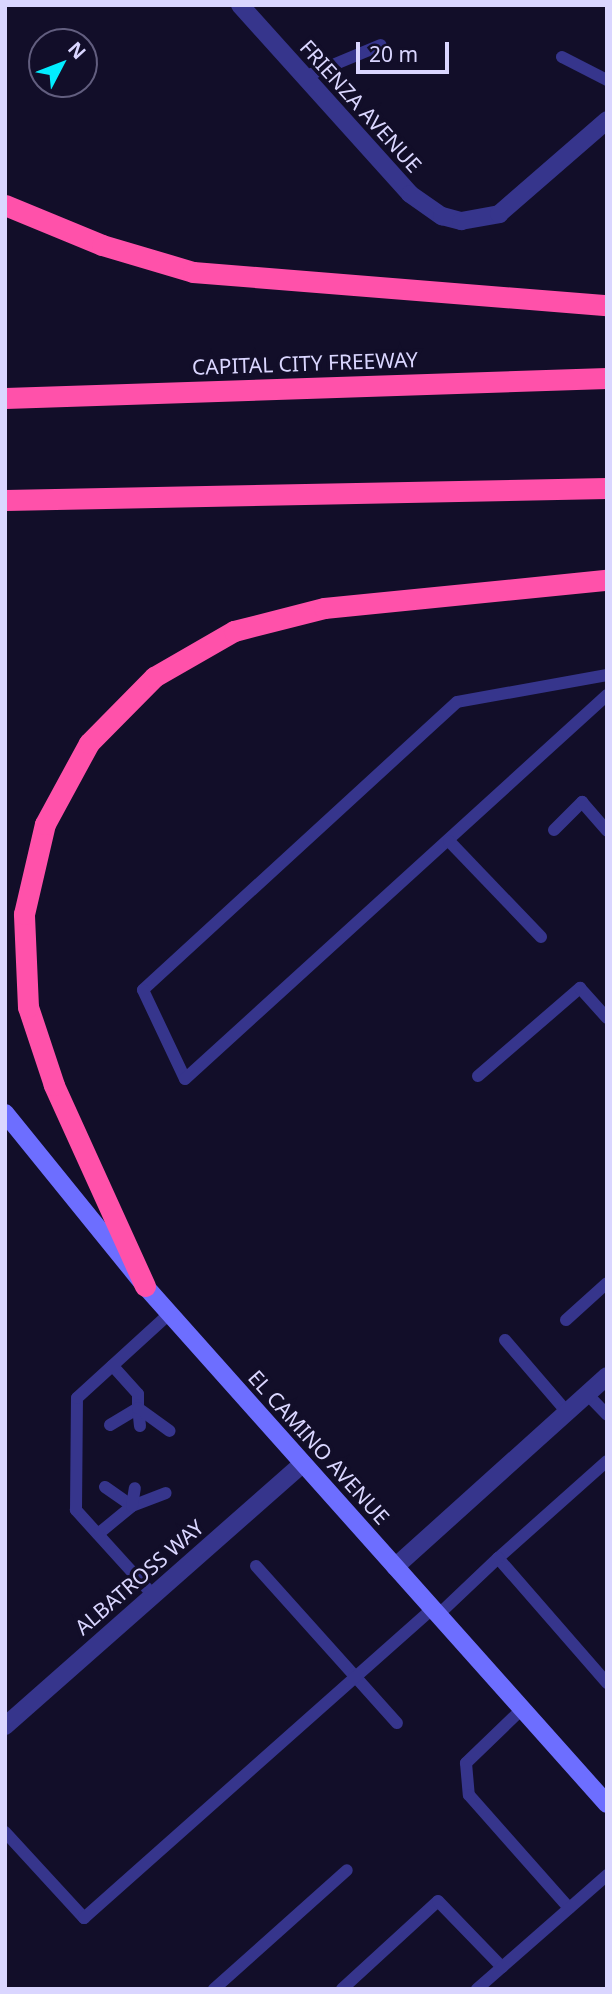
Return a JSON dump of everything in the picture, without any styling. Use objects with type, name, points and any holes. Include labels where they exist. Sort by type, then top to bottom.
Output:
[{"type":"highway","points":[[5,205],[102,245],[193,272],[607,305]]},
{"type":"highway","name":"CAPITAL CITY FREEWAY","points":[[5,398],[607,378]]},
{"type":"highway","points":[[5,500],[607,488]]},
{"type":"highway","points":[[145,1286],[54,1085],[28,1007],[24,914],[42,837],[89,743],[154,677],[234,631],[324,608],[607,580]]},
{"type":"main road","name":"EL CAMINO AVENUE","points":[[5,1112],[169,1314],[607,1804]]},
{"type":"street","name":"FRIENZA AVENUE","points":[[240,5],[410,194],[433,212],[461,221],[499,214],[607,120]]},
{"type":"street","points":[[395,1567],[607,1376]]},
{"type":"street","name":"ALBATROSS WAY","points":[[5,1726],[303,1463]]},
{"type":"lane","points":[[304,77],[382,45]]},
{"type":"lane","points":[[562,57],[607,80]]},
{"type":"lane","points":[[607,675],[457,702],[143,990],[185,1079],[607,695]]},
{"type":"lane","points":[[554,830],[582,802],[607,831]]},
{"type":"lane","points":[[449,841],[541,937]]},
{"type":"lane","points":[[478,1076],[580,988],[607,1018]]},
{"type":"lane","points":[[566,1320],[607,1283]]},
{"type":"lane","points":[[153,1595],[76,1510],[77,1398],[169,1314]]},
{"type":"lane","points":[[505,1340],[567,1412]]},
{"type":"lane","points":[[113,1366],[138,1394],[140,1426]]},
{"type":"lane","points":[[587,1394],[607,1415]]},
{"type":"lane","points":[[110,1425],[138,1408]]},
{"type":"lane","points":[[138,1408],[170,1432]]},
{"type":"lane","points":[[5,1832],[84,1918],[355,1677],[498,1558],[607,1461]]},
{"type":"lane","points":[[105,1487],[132,1506]]},
{"type":"lane","points":[[132,1506],[135,1488]]},
{"type":"lane","points":[[98,1534],[132,1506],[166,1493]]},
{"type":"lane","points":[[498,1558],[607,1683]]},
{"type":"lane","points":[[256,1566],[397,1723]]},
{"type":"lane","points":[[522,1709],[466,1763],[468,1795],[569,1908]]},
{"type":"lane","points":[[214,1989],[347,1870]]},
{"type":"lane","points":[[477,1989],[607,1875]]},
{"type":"lane","points":[[341,1989],[438,1901],[502,1967]]}]
